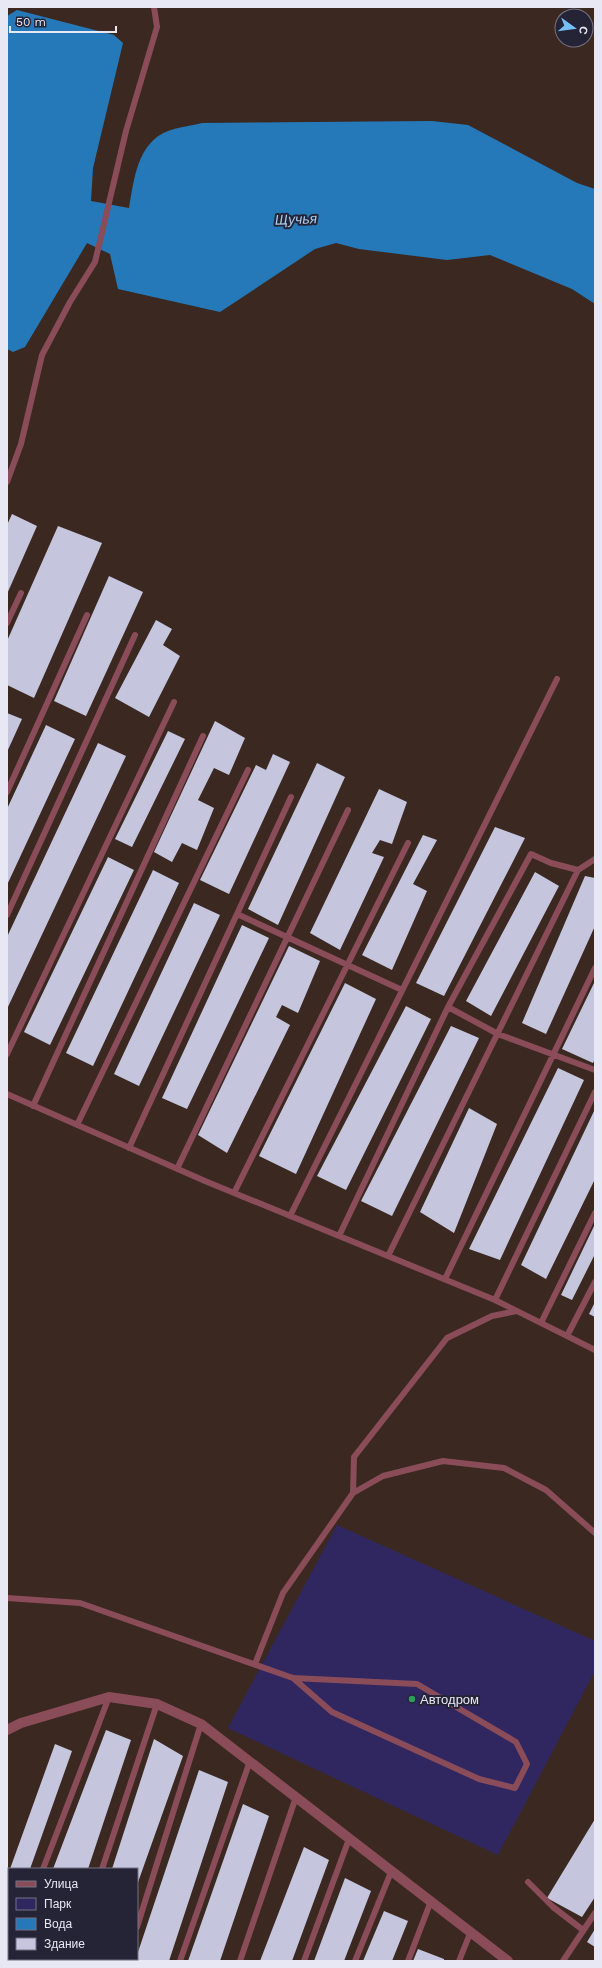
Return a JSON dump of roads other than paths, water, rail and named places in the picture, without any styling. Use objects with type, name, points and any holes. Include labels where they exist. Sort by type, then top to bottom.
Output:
[{"type":"street","points":[[7,1730],[21,1723],[109,1696],[157,1704],[201,1724],[508,1961]]},
{"type":"lane","points":[[7,482],[21,444],[42,356],[70,302],[95,262],[126,131],[157,27],[154,7]]},
{"type":"lane","points":[[7,624],[21,593]]},
{"type":"lane","points":[[7,792],[87,615]]},
{"type":"lane","points":[[7,915],[135,635]]},
{"type":"lane","points":[[290,1216],[557,679]]},
{"type":"lane","points":[[7,1054],[174,702]]},
{"type":"lane","points":[[33,1106],[203,736]]},
{"type":"lane","points":[[77,1125],[248,770]]},
{"type":"lane","points":[[129,1148],[291,797]]},
{"type":"lane","points":[[177,1169],[348,810]]},
{"type":"lane","points":[[234,1193],[408,843]]},
{"type":"lane","points":[[339,1236],[448,1007],[531,854],[551,863],[578,870]]},
{"type":"lane","points":[[388,1256],[578,870],[595,858]]},
{"type":"lane","points":[[237,914],[288,936],[402,990]]},
{"type":"lane","points":[[445,1279],[595,968]]},
{"type":"lane","points":[[448,1007],[498,1034],[595,1070]]},
{"type":"lane","points":[[495,1300],[595,1092]]},
{"type":"lane","points":[[7,1094],[177,1169],[495,1300],[595,1350]]},
{"type":"lane","points":[[542,1323],[595,1213]]},
{"type":"lane","points":[[567,1336],[595,1282]]},
{"type":"lane","points":[[352,1493],[354,1457],[447,1338],[492,1316],[517,1310]]},
{"type":"lane","points":[[254,1664],[283,1593],[352,1493],[384,1476],[443,1461],[504,1468],[546,1490],[595,1533]]},
{"type":"lane","points":[[7,1598],[80,1603],[293,1678],[417,1684],[516,1742],[527,1764],[514,1788],[479,1779],[332,1712],[293,1678]]},
{"type":"lane","points":[[43,1868],[109,1696]]},
{"type":"lane","points":[[102,1868],[157,1704]]},
{"type":"lane","points":[[138,1924],[201,1724]]},
{"type":"lane","points":[[180,1961],[250,1761]]},
{"type":"lane","points":[[240,1961],[296,1797]]},
{"type":"lane","points":[[304,1961],[349,1839]]},
{"type":"lane","points":[[355,1961],[391,1872]]},
{"type":"lane","points":[[528,1882],[553,1907],[584,1930]]},
{"type":"lane","points":[[408,1961],[431,1902]]},
{"type":"lane","points":[[563,1961],[595,1913]]},
{"type":"lane","points":[[459,1961],[471,1931]]},
{"type":"water","name":"Щучья","points":[[17,10],[114,35],[123,43],[93,168],[91,201],[129,208],[135,174],[143,153],[158,137],[176,128],[202,123],[432,121],[468,125],[577,183],[595,189],[595,304],[572,289],[490,255],[447,260],[359,249],[336,243],[315,249],[220,312],[118,289],[110,254],[87,243],[25,347],[13,352],[7,349],[7,16]]},
{"type":"place","name":"Автодром","points":[[412,1699]]}]
